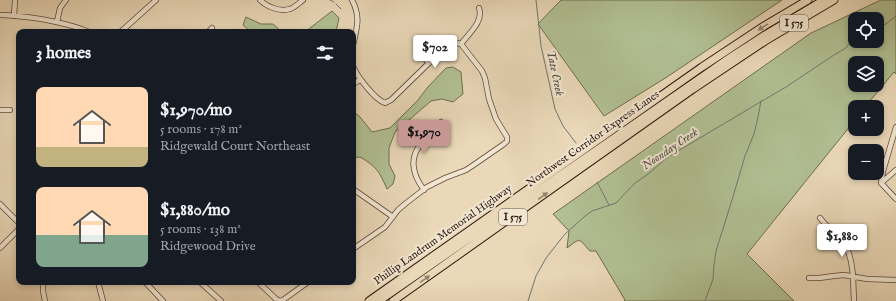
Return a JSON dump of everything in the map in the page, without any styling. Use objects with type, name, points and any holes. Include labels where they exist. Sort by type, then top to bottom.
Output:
[{"type":"highway","name":"Phillip Landrum Memorial Highway","points":[[369,301],[712,60],[764,26],[808,0]]},
{"type":"highway","name":"Northwest Corridor Express Lanes","points":[[379,301],[725,61],[824,0]]},
{"type":"highway","name":"I 575","points":[[393,301],[693,89],[770,38],[834,0]]},
{"type":"street","points":[[14,16],[15,0]]},
{"type":"street","points":[[57,22],[60,8],[66,0]]},
{"type":"street","points":[[125,29],[156,0]]},
{"type":"street","points":[[260,0],[273,8],[284,10],[290,9],[303,0]]},
{"type":"street","points":[[352,0],[357,13],[358,21],[356,31]]},
{"type":"street","points":[[461,44],[479,19],[479,8]]},
{"type":"street","points":[[0,16],[14,16],[57,22],[82,29]]},
{"type":"street","points":[[356,73],[360,80],[385,105],[429,63],[451,45],[456,43],[461,44],[482,71],[493,113],[508,141],[470,167],[445,178],[424,190],[398,210],[380,230],[356,247]]},
{"type":"street","points":[[419,52],[429,63]]},
{"type":"street","points":[[356,82],[360,80]]},
{"type":"street","points":[[0,110],[10,110]]},
{"type":"street","points":[[424,190],[418,181],[414,170],[414,156],[423,140],[441,122]]},
{"type":"street","points":[[881,183],[896,127]]},
{"type":"street","points":[[881,183],[896,170]]},
{"type":"street","points":[[881,183],[896,199]]},
{"type":"street","points":[[356,190],[393,217]]},
{"type":"street","points":[[0,204],[16,220]]},
{"type":"street","points":[[820,218],[848,251],[851,258],[854,301]]},
{"type":"street","points":[[0,248],[16,232]]},
{"type":"street","points":[[809,278],[844,276],[896,280]]},
{"type":"street","points":[[44,285],[45,301]]},
{"type":"street","points":[[99,285],[103,301]]},
{"type":"street","points":[[148,285],[163,301]]},
{"type":"street","points":[[203,285],[220,301]]},
{"type":"street","points":[[261,285],[280,301],[304,285]]},
{"type":"green space","points":[[561,0],[782,0],[667,77],[604,116],[538,24]]},
{"type":"green space","points":[[881,0],[896,0],[896,74],[894,72],[884,84],[884,56],[848,56],[848,92],[877,92],[871,100],[848,100],[848,129],[747,254],[794,301],[624,301],[625,300],[596,251],[590,251],[579,240],[567,248],[569,231],[553,214],[811,33],[848,16],[848,48],[884,48],[884,12],[856,12]]},
{"type":"green space","points":[[332,11],[339,18],[337,29],[309,29]]},
{"type":"green space","points":[[246,17],[261,24],[273,24],[279,29],[248,29],[243,25]]},
{"type":"green space","points":[[453,67],[461,72],[463,94],[453,102],[442,99],[431,101],[395,132],[389,148],[389,164],[395,176],[393,184],[387,189],[374,167],[360,157],[356,158],[356,114],[372,132],[390,128],[418,100],[446,68]]},
{"type":"waterway","points":[[330,0],[334,2]]},
{"type":"waterway","name":"Tate Creek","points":[[536,0],[541,46],[555,109],[563,126],[576,143]]},
{"type":"waterway","points":[[336,4],[341,9]]},
{"type":"waterway","name":"Noonday Creek","points":[[884,25],[896,16]]},
{"type":"waterway","name":"Noonday Creek","points":[[528,301],[536,276],[546,258],[565,234],[584,217],[592,211],[616,203],[635,183],[668,157],[786,87],[846,48],[848,45]]},
{"type":"waterway","points":[[705,301],[713,279],[716,251],[745,156],[754,134],[761,101]]},
{"type":"waterway","name":"Tate Creek","points":[[597,182],[609,205]]}]
